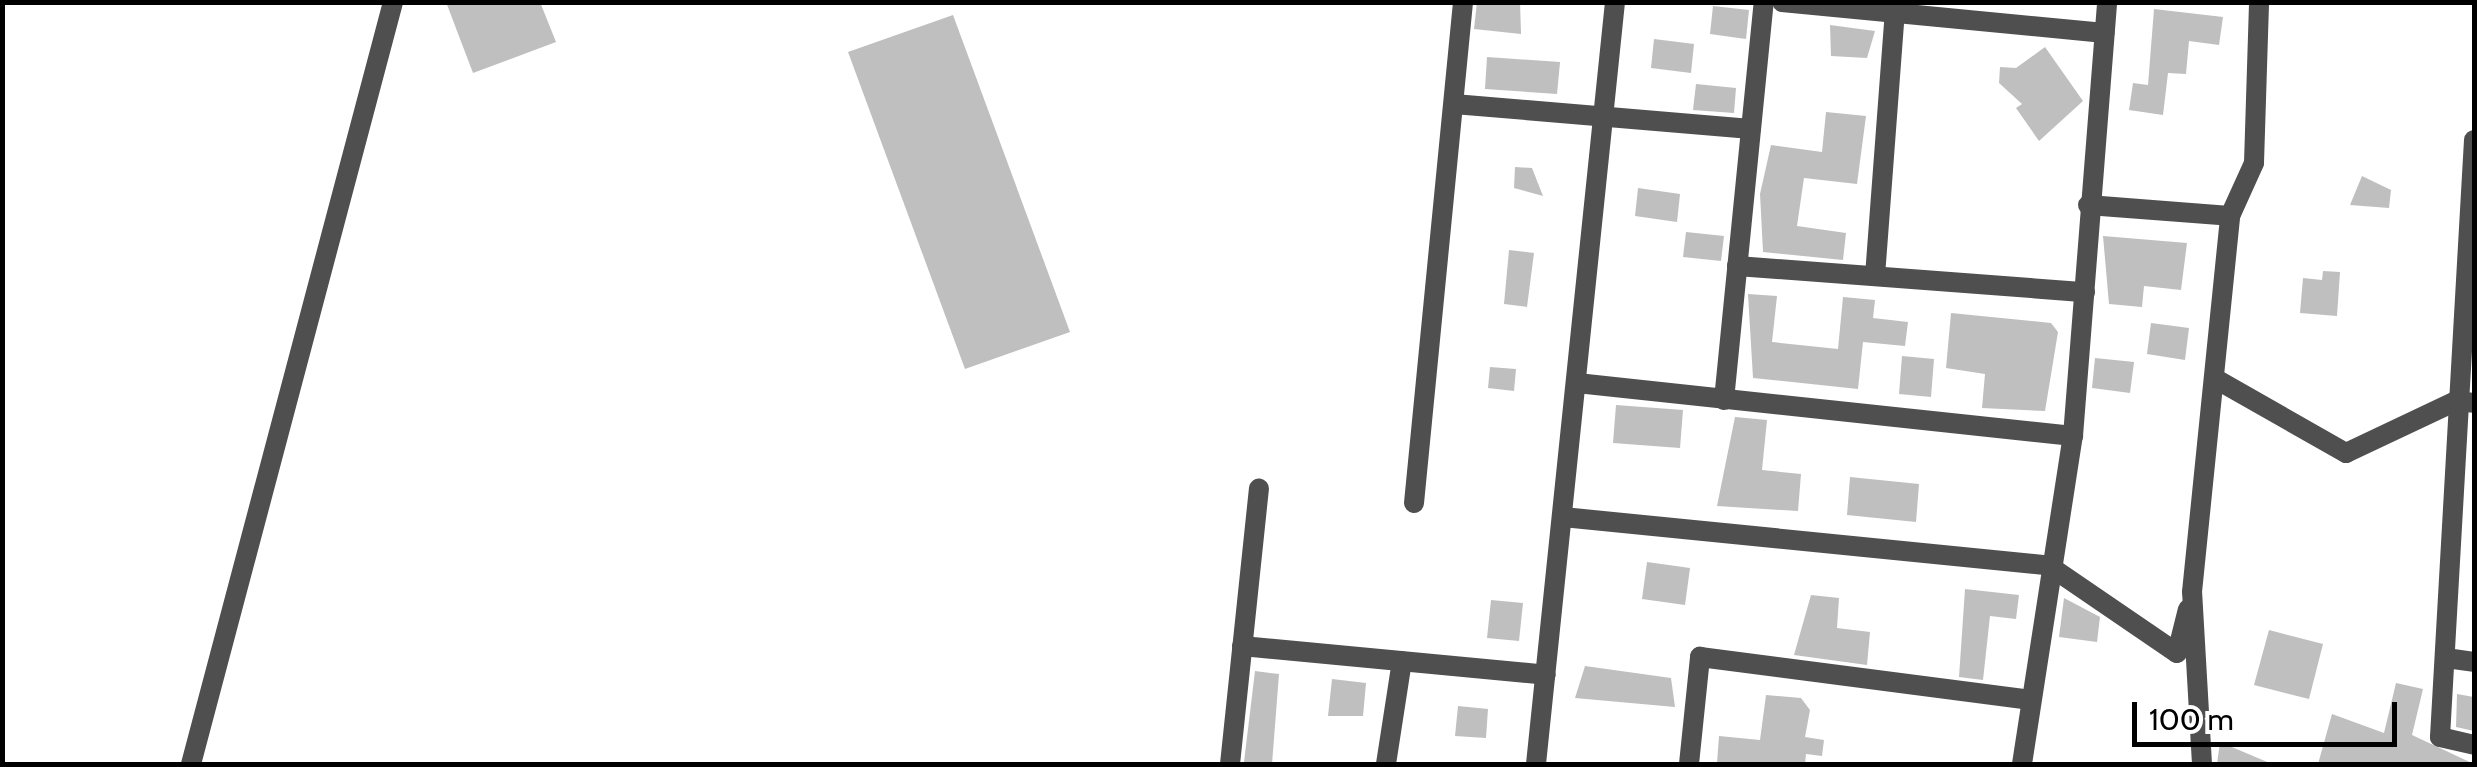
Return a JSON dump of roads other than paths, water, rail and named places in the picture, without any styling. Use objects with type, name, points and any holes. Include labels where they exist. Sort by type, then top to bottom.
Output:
[{"type":"street","points":[[191,764],[392,2]]},
{"type":"street","points":[[1414,503],[1464,2]]},
{"type":"street","points":[[1536,764],[1615,2]]},
{"type":"street","points":[[1724,400],[1764,2]]},
{"type":"street","points":[[1782,2],[2104,33]]},
{"type":"street","points":[[2022,764],[2048,565],[2073,436],[2086,292],[2088,205],[2107,2]]},
{"type":"street","points":[[1562,517],[2048,565],[2178,653],[2192,592],[2230,216],[2254,163],[2259,2]]},
{"type":"street","points":[[1875,276],[1895,13]]},
{"type":"street","points":[[1454,104],[1751,130]]},
{"type":"street","points":[[2474,140],[2465,402],[2440,737],[2474,744]]},
{"type":"street","points":[[2088,205],[2230,216]]},
{"type":"street","points":[[1737,266],[2086,292]]},
{"type":"street","points":[[2214,378],[2346,453],[2465,402]]},
{"type":"street","points":[[1576,383],[2073,436]]},
{"type":"street","points":[[1230,764],[1259,489]]},
{"type":"street","points":[[2192,592],[2202,764]]},
{"type":"street","points":[[1242,646],[1546,675]]},
{"type":"street","points":[[1690,764],[1700,657],[2029,700]]},
{"type":"street","points":[[2446,658],[2474,662]]},
{"type":"street","points":[[1386,764],[1402,661]]}]
